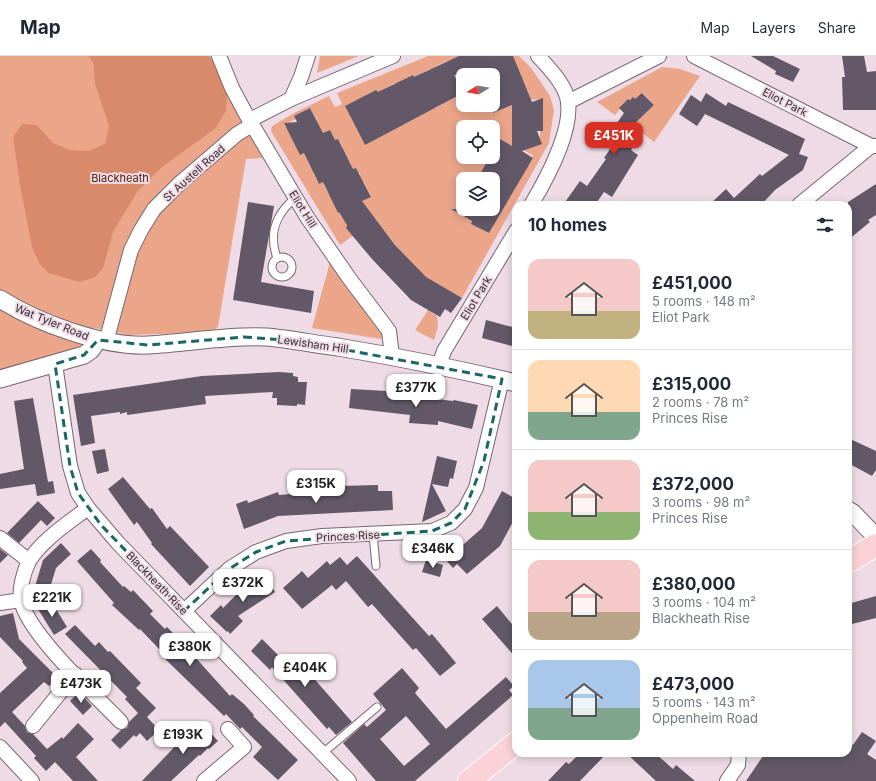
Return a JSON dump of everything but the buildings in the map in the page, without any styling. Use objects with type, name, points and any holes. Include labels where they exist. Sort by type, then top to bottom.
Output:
[{"type":"main road","points":[[852,560],[876,545]]},
{"type":"main road","points":[[469,781],[512,746]]},
{"type":"street","name":"Eliot Hill","points":[[219,56],[232,88],[295,198],[349,278],[389,331],[392,356]]},
{"type":"street","points":[[291,99],[301,77],[308,56]]},
{"type":"street","name":"St Austell Road","points":[[102,341],[131,250],[154,209],[180,183],[251,122],[291,99],[393,56]]},
{"type":"street","points":[[533,201],[552,167],[559,149],[564,130],[568,101],[554,74],[538,56]]},
{"type":"street","points":[[568,101],[659,56]]},
{"type":"street","name":"Eliot Park","points":[[694,56],[873,146]]},
{"type":"street","points":[[804,201],[873,146]]},
{"type":"street","name":"Eliot Park","points":[[439,365],[444,351],[512,238]]},
{"type":"street","name":"Wat Tyler Road","points":[[0,299],[30,315],[102,341]]},
{"type":"street","name":"Lewisham Hill","points":[[102,341],[148,345],[244,336],[267,337],[392,356],[509,381]]},
{"type":"street","points":[[0,379],[84,355],[102,341]]},
{"type":"street","name":"Blackheath Rise","points":[[55,364],[70,466],[78,493],[88,508],[118,543],[300,732],[323,752],[349,781]]},
{"type":"street","name":"Princes Rise","points":[[184,610],[229,569],[256,552],[286,540],[322,536],[432,531],[451,523],[465,509],[476,488],[509,381]]},
{"type":"street","points":[[88,508],[59,531],[29,561],[24,574],[21,600],[35,628],[75,674],[121,722]]},
{"type":"street","points":[[852,512],[876,537]]},
{"type":"street","points":[[0,538],[29,561]]},
{"type":"street","points":[[0,603],[21,600]]},
{"type":"street","points":[[33,726],[75,674]]},
{"type":"street","points":[[204,781],[244,747],[228,729]]},
{"type":"street","points":[[0,747],[32,781]]},
{"type":"street","points":[[727,781],[738,765],[739,757]]},
{"type":"lane","points":[[277,258],[274,235],[277,219],[286,206],[295,198]]},
{"type":"lane","points":[[373,534],[376,566]]},
{"type":"lane","points":[[323,752],[377,707]]},
{"type":"highlighted area","points":[[244,337],[298,341],[502,379],[484,461],[465,509],[451,523],[432,531],[286,541],[256,552],[229,569],[184,611],[101,525],[78,493],[70,466],[55,364],[84,355],[98,340],[148,345]]},
{"type":"green space","name":"Blackheath","points":[[0,56],[210,56],[227,92],[263,158],[246,159],[218,327],[211,332],[130,335],[95,328],[76,352],[0,371]]},
{"type":"green space","points":[[86,56],[210,56],[227,92],[226,111],[216,128],[162,167],[137,192],[113,232],[103,268],[95,277],[80,282],[48,273],[39,263],[32,247],[20,185],[13,137],[22,124],[37,125],[53,143],[70,150],[88,151],[105,144],[109,126],[95,84],[94,66],[90,57]]},
{"type":"green space","points":[[320,56],[359,56],[317,73]]},
{"type":"green space","points":[[428,56],[459,56],[462,68],[456,68],[456,79],[447,61],[436,66],[437,69],[432,72],[430,69],[419,75],[435,108],[443,104],[439,95],[456,97],[456,112],[500,112],[500,110],[530,97],[527,89],[524,90],[500,78],[500,68],[495,68],[498,56],[519,56],[532,69],[550,96],[554,110],[549,143],[516,201],[512,201],[512,209],[462,298],[424,277],[397,247],[367,208],[347,225],[346,228],[354,235],[340,245],[271,131],[272,126],[296,112],[329,96],[335,107],[342,104],[337,93]],"holes":[[[413,75],[417,84],[397,87],[403,80]],[[395,83],[397,87],[386,88]],[[376,90],[381,99],[375,139],[365,145],[350,116],[366,95]],[[543,99],[543,131],[540,131],[540,141],[520,132],[512,132],[512,124],[520,124],[520,119],[512,118],[512,110],[521,111],[528,100]],[[310,108],[317,120],[312,123],[321,134],[330,130],[333,138],[284,126],[285,123],[296,119],[295,116]],[[338,139],[342,146],[340,163],[348,159],[352,167],[319,184],[313,173],[317,171],[313,165],[310,166],[305,155]],[[356,168],[361,176],[353,180],[356,186],[364,182],[371,196],[338,212],[333,202],[332,194],[329,195],[324,185]]]},
{"type":"green space","points":[[662,67],[680,69],[700,76],[654,142],[636,128],[637,126],[634,124],[654,105],[643,93],[635,99],[628,99],[615,115],[597,102]]},
{"type":"green space","points":[[330,262],[355,297],[382,329],[383,334],[381,339],[312,328]]},
{"type":"green space","points":[[428,310],[437,316],[438,327],[434,340],[415,330]]}]
